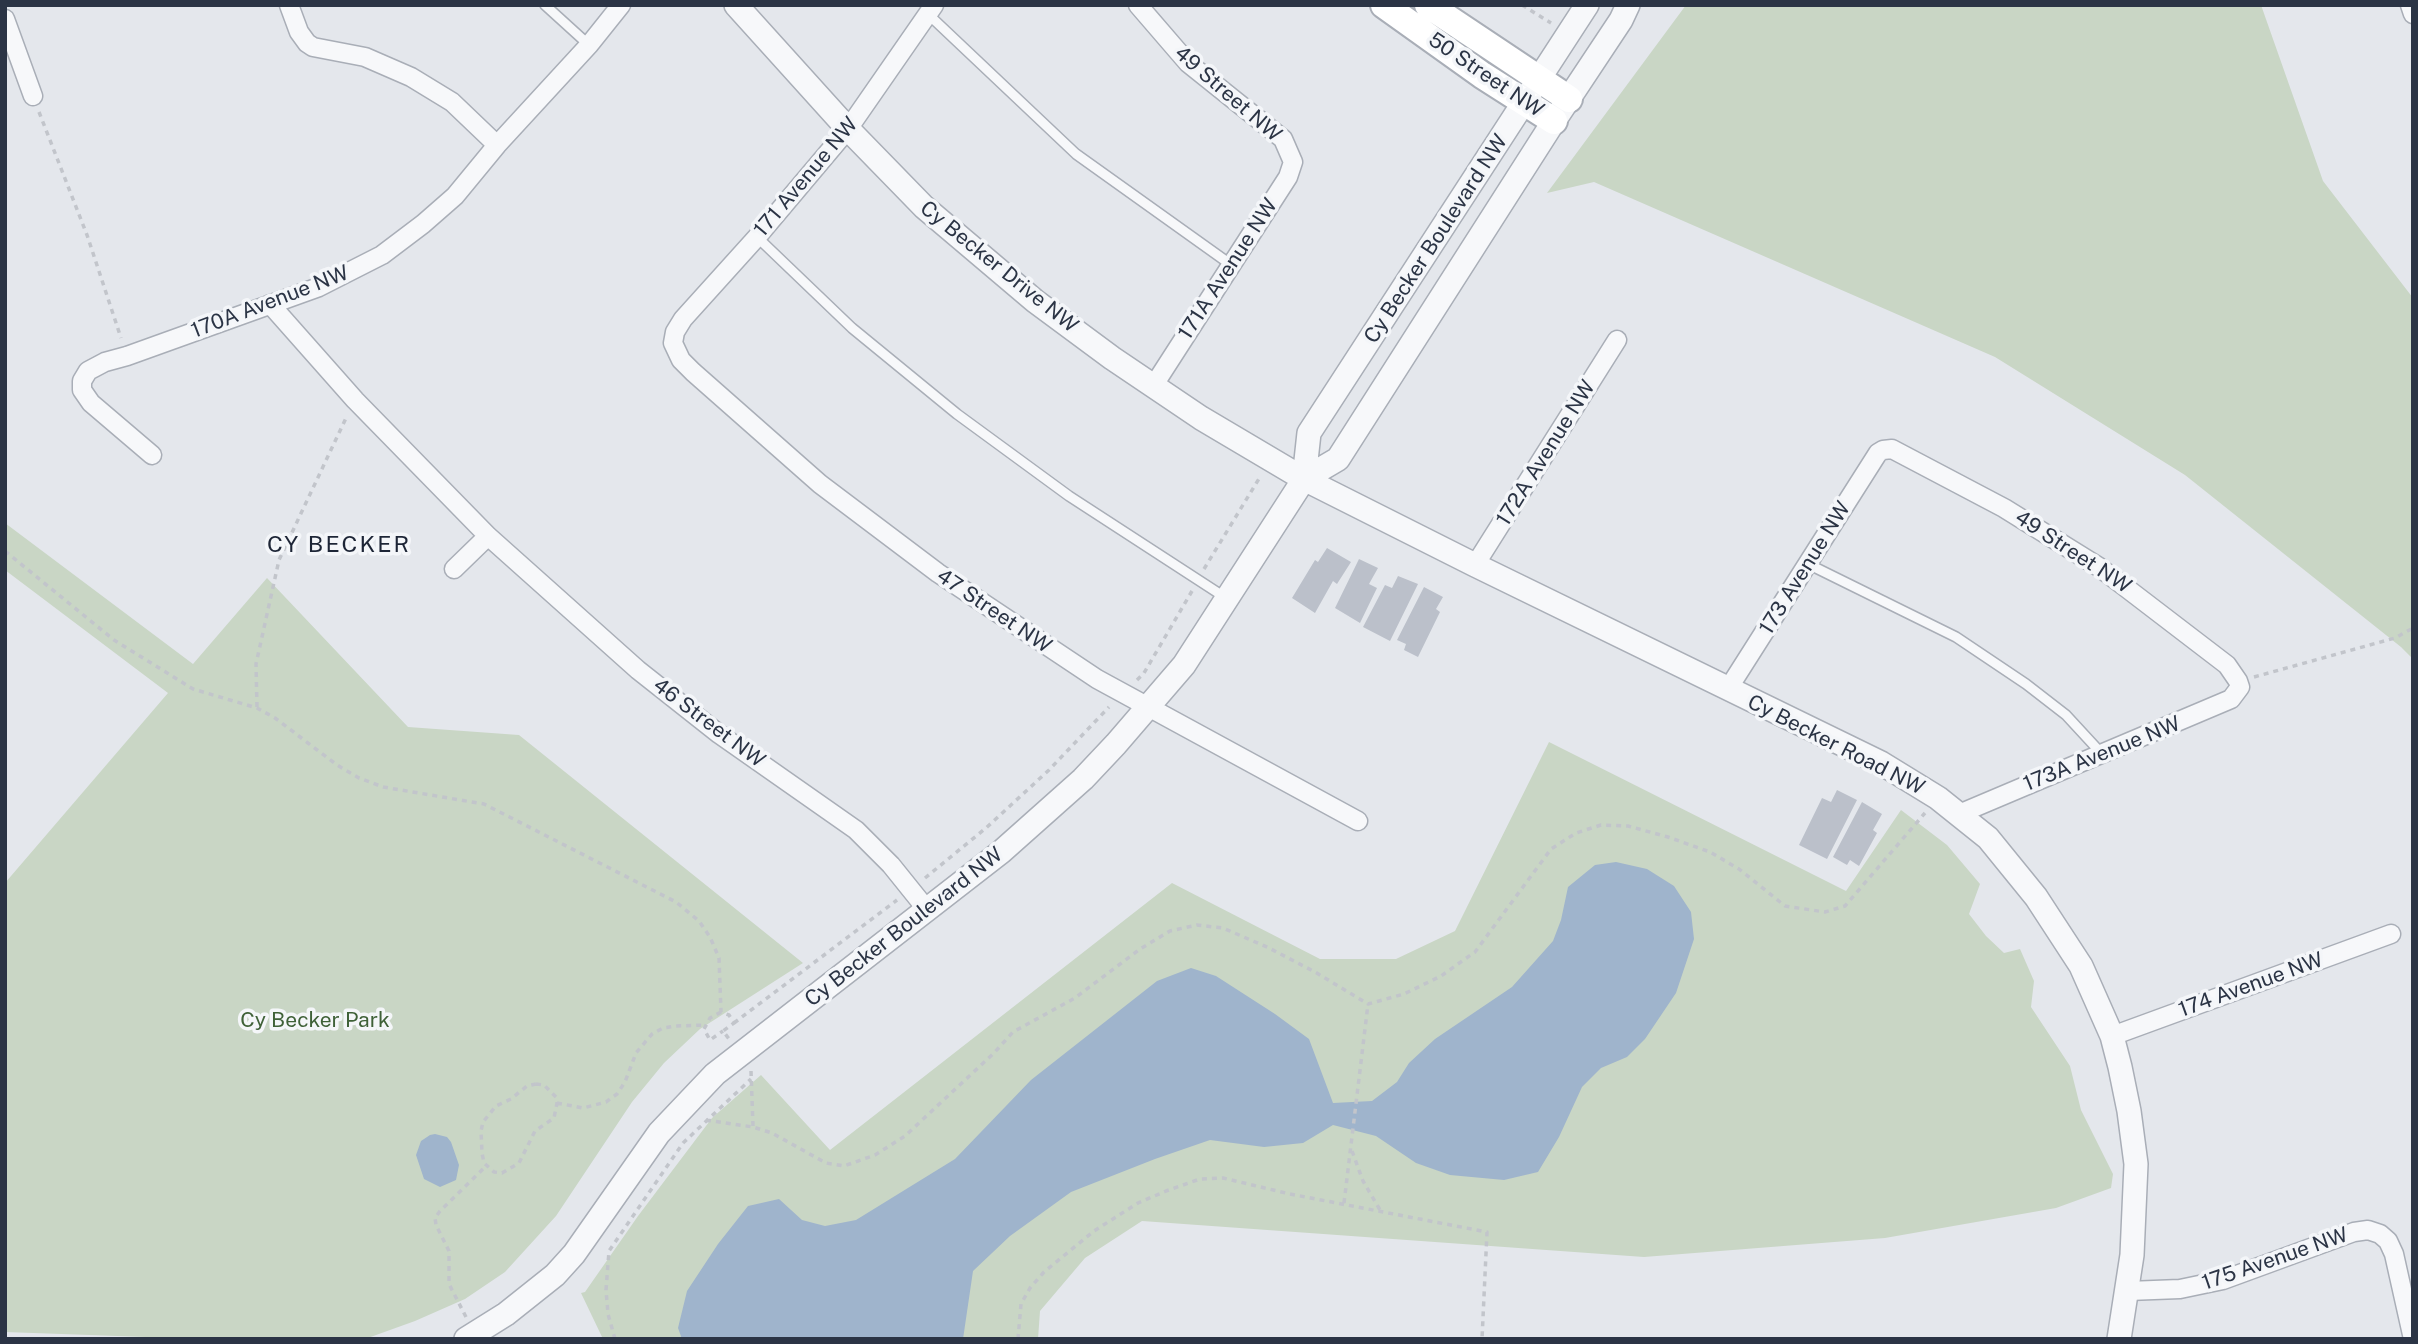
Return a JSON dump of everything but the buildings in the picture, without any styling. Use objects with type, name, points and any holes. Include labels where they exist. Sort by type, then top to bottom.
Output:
[{"type":"main road","name":"50 Street NW","points":[[1384,5],[1525,102],[1561,110]]},
{"type":"main road","name":"50 Street NW","points":[[1428,5],[1539,80],[1561,110]]},
{"type":"street","points":[[289,5],[299,32],[307,43],[313,47],[365,57],[411,77],[452,102],[497,145]]},
{"type":"street","name":"170A Avenue NW","points":[[152,455],[105,417],[82,390],[82,381],[88,371],[105,362],[319,287],[382,255],[455,196],[621,5]]},
{"type":"street","name":"Cy Becker Drive NW","points":[[736,5],[848,129],[924,207],[998,271],[1065,324],[1201,418],[1304,479]]},
{"type":"street","name":"49 Street NW","points":[[1138,5],[1188,63],[1273,130],[1290,150]]},
{"type":"street","name":"Cy Becker Boulevard NW","points":[[470,1336],[531,1296],[555,1275],[574,1254],[659,1133],[682,1106],[740,1053],[928,911],[1001,852],[1083,779],[1148,708],[1184,665],[1304,479],[1309,433],[1587,5]]},
{"type":"street","name":"Cy Becker Boulevard NW","points":[[1304,479],[1338,459],[1561,110],[1622,20],[1628,5]]},
{"type":"street","points":[[2410,5],[2413,14]]},
{"type":"street","name":"171 Avenue NW","points":[[673,343],[675,332],[683,318],[757,237],[848,129],[931,10]]},
{"type":"street","points":[[5,19],[33,96]]},
{"type":"street","name":"171A Avenue NW","points":[[1154,385],[1288,177],[1293,162],[1290,150]]},
{"type":"street","name":"46 Street NW","points":[[270,304],[355,400],[488,536],[638,670],[719,733],[856,830],[891,865],[928,911]]},
{"type":"street","name":"172A Avenue NW","points":[[1475,565],[1617,340]]},
{"type":"street","name":"47 Street NW","points":[[673,343],[681,360],[692,372],[820,484],[877,529],[1097,679],[1358,821]]},
{"type":"street","name":"49 Street NW","points":[[1883,450],[1892,449],[2004,508],[2099,567],[2227,665],[2239,684]]},
{"type":"street","name":"173 Avenue NW","points":[[1728,689],[1874,459],[1883,450]]},
{"type":"street","name":"Cy Becker Road NW","points":[[1304,479],[1881,763],[1938,798],[1988,838],[2036,897],[2081,965],[2112,1036],[2129,1111],[2136,1164],[2135,1219],[2128,1291],[2119,1339]]},
{"type":"street","points":[[454,569],[488,536]]},
{"type":"street","name":"173A Avenue NW","points":[[1959,814],[2231,699],[2239,684]]},
{"type":"street","name":"174 Avenue NW","points":[[2112,1036],[2391,934]]},
{"type":"street","name":"175 Avenue NW","points":[[2128,1291],[2203,1286],[2354,1232],[2368,1230],[2380,1234],[2388,1241],[2394,1254],[2413,1339]]},
{"type":"lane","points":[[545,5],[589,45]]},
{"type":"lane","points":[[931,10],[1076,154],[1230,264]]},
{"type":"lane","points":[[757,237],[852,328],[957,414],[1069,496],[1227,599]]},
{"type":"lane","points":[[1808,564],[1956,637],[2067,715],[2102,754]]},
{"type":"path","points":[[1522,5],[1551,23]]},
{"type":"path","points":[[33,96],[87,235],[127,356]]},
{"type":"path","points":[[257,708],[256,664],[279,560],[347,416]]},
{"type":"path","points":[[5,551],[114,640],[193,689],[257,708],[275,718],[337,765],[359,778],[383,787],[484,804],[676,902],[699,922],[710,937],[719,958],[721,1012]]},
{"type":"path","points":[[2239,684],[2395,638],[2413,628]]},
{"type":"path","points":[[706,1120],[753,1127],[772,1133],[826,1163],[844,1166],[874,1154],[905,1136],[1013,1032],[1075,998],[1140,949],[1170,931],[1197,925],[1223,928],[1280,954],[1368,1004],[1404,994],[1432,980],[1475,952],[1551,849],[1576,833],[1601,825],[1628,826],[1668,836],[1710,852],[1739,869],[1785,906],[1825,912],[1844,905],[1938,798]]},
{"type":"path","points":[[1344,1203],[1368,1004]]},
{"type":"path","points":[[721,1012],[729,1016],[734,1023],[709,1040],[705,1025],[710,1018],[721,1012]]},
{"type":"path","points":[[557,1103],[583,1108],[606,1102],[617,1094],[625,1082],[636,1053],[652,1034],[663,1028],[705,1025]]},
{"type":"path","points":[[723,1031],[752,1073],[753,1127]]},
{"type":"path","points":[[615,1339],[608,1314],[609,1251],[684,1143],[752,1079]]},
{"type":"path","points":[[536,1084],[551,1091],[557,1103],[554,1118],[535,1131],[519,1163],[502,1173],[495,1172],[487,1165],[482,1153],[481,1131],[483,1122],[496,1107],[527,1086],[536,1084]]},
{"type":"path","points":[[1352,1149],[1363,1181],[1380,1210]]},
{"type":"path","points":[[470,1336],[449,1284],[449,1251],[435,1218],[487,1165]]},
{"type":"path","points":[[1018,1339],[1021,1304],[1030,1288],[1044,1272],[1094,1231],[1138,1203],[1166,1191],[1200,1179],[1223,1178],[1290,1194],[1487,1231],[1482,1339]]},
{"type":"green space","points":[[1686,5],[2261,5],[2323,181],[2413,298],[2413,659],[2185,475],[1995,357],[1594,182],[1547,193]]},
{"type":"green space","name":"Cy Becker Park","points":[[5,523],[193,664],[267,578],[408,727],[519,735],[803,963],[700,1029],[664,1063],[632,1102],[556,1216],[505,1272],[465,1299],[365,1339],[202,1339],[5,1332],[5,883],[168,693],[5,570]]},
{"type":"green space","points":[[1549,742],[1846,891],[1901,810],[1947,845],[1980,884],[1969,914],[2004,953],[2020,949],[2034,981],[2031,1007],[2070,1066],[2081,1110],[2113,1174],[2111,1188],[2056,1208],[1885,1238],[1644,1257],[1142,1221],[1085,1258],[1040,1311],[1038,1339],[603,1339],[581,1293],[585,1292],[712,1118],[761,1075],[830,1150],[1172,883],[1320,959],[1396,959],[1455,931]]},
{"type":"water","points":[[1616,862],[1647,869],[1674,886],[1691,912],[1694,939],[1676,993],[1645,1039],[1627,1057],[1601,1068],[1582,1087],[1559,1137],[1538,1172],[1504,1180],[1450,1175],[1416,1163],[1376,1136],[1333,1125],[1303,1143],[1264,1147],[1210,1140],[1071,1192],[1010,1236],[973,1271],[963,1339],[682,1339],[678,1328],[687,1291],[718,1244],[748,1206],[779,1199],[802,1220],[825,1226],[856,1220],[955,1159],[1031,1080],[1157,981],[1191,968],[1216,976],[1309,1039],[1333,1103],[1372,1101],[1397,1082],[1409,1063],[1435,1039],[1512,987],[1553,941],[1568,887],[1595,865]]},
{"type":"water","points":[[435,1134],[447,1137],[451,1142],[459,1165],[456,1180],[440,1187],[424,1179],[416,1155],[421,1141]]},
{"type":"district","name":"CY BECKER","points":[[339,545]]}]
